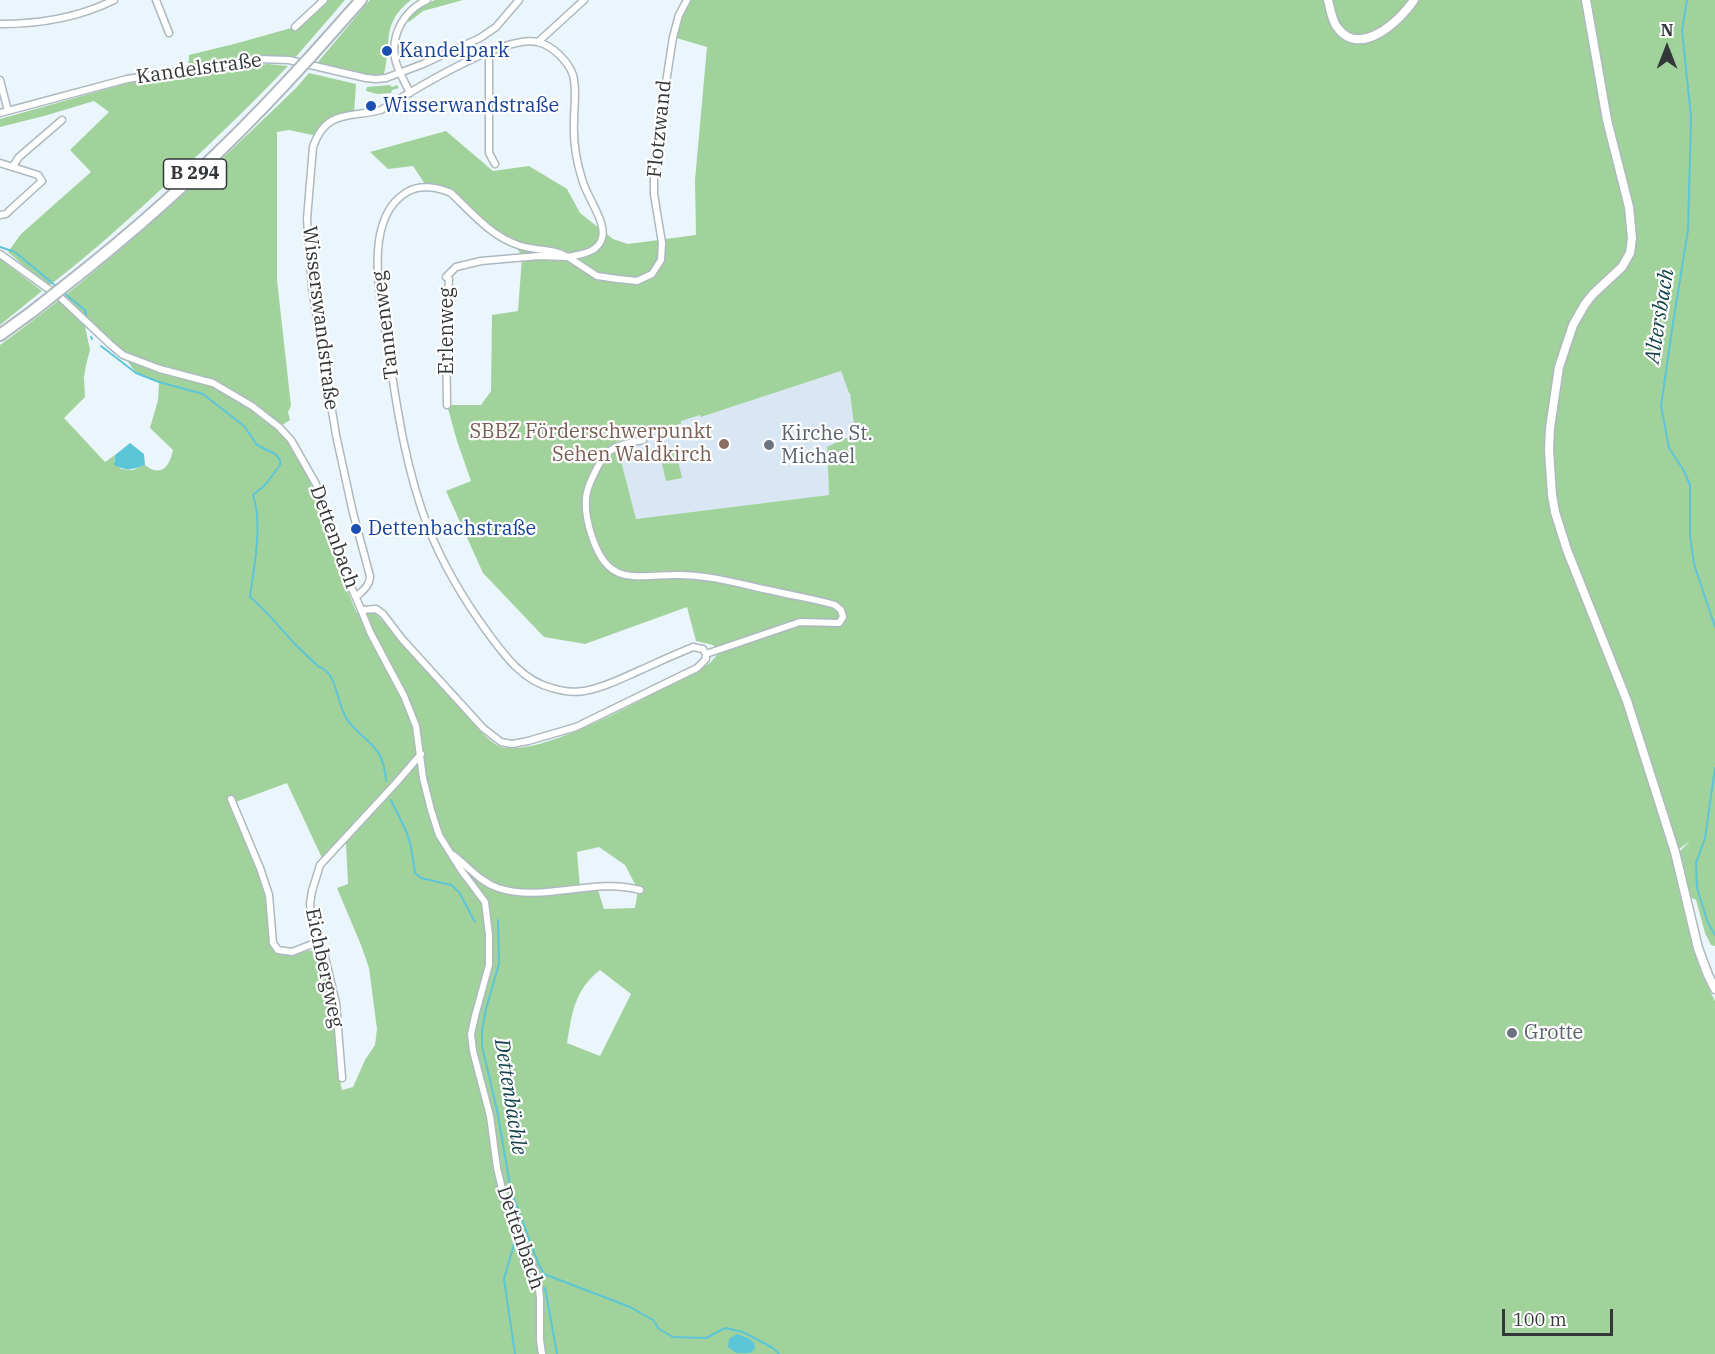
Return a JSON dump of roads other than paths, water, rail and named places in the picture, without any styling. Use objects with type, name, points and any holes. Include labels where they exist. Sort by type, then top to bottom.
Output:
[{"type":"highway","name":"B 294","points":[[0,335],[86,269],[158,208],[262,109],[361,0]]},
{"type":"street","points":[[0,24],[26,24],[72,16],[114,0]]},
{"type":"street","points":[[156,0],[169,33]]},
{"type":"street","points":[[295,27],[324,0]]},
{"type":"street","points":[[427,0],[404,19],[397,31],[395,58],[410,93],[489,52],[508,45],[538,42],[564,59],[573,76],[575,152],[582,182],[602,228],[602,238],[591,252],[568,257]]},
{"type":"street","name":"Kandelstraße","points":[[0,113],[127,79],[258,59],[289,60],[376,79],[423,64],[480,38],[496,27],[519,0]]},
{"type":"street","points":[[538,42],[584,0]]},
{"type":"street","name":"Flotzwand","points":[[568,257],[597,276],[637,281],[652,274],[661,260],[662,243],[654,194],[654,171],[672,40],[687,0]]},
{"type":"street","points":[[1328,0],[1336,27],[1347,36],[1362,40],[1389,27],[1407,11],[1414,0]]},
{"type":"street","points":[[1586,0],[1607,120],[1629,207],[1632,238],[1630,253],[1622,267],[1593,294],[1573,325],[1559,367],[1550,428],[1552,495],[1567,550],[1627,701],[1674,852],[1698,948],[1715,989]]},
{"type":"street","points":[[489,52],[489,153],[495,164]]},
{"type":"street","points":[[0,80],[8,111]]},
{"type":"street","name":"Wisserswandstraße","points":[[356,597],[366,588],[370,576],[336,435],[312,288],[307,219],[312,156],[317,136],[332,121],[354,114],[381,110],[410,93]]},
{"type":"street","points":[[13,166],[19,157],[62,120]]},
{"type":"street","points":[[0,162],[38,175],[42,181],[6,214],[0,215]]},
{"type":"street","name":"Tannenweg","points":[[568,257],[561,252],[531,249],[497,236],[451,193],[443,189],[427,187],[411,189],[399,196],[387,213],[381,231],[377,272],[379,293],[401,428],[428,526],[448,571],[481,623],[506,658],[535,682],[567,692],[583,691],[620,679],[693,647],[703,649],[705,654]]},
{"type":"street","name":"Dettenbach","points":[[0,254],[61,298],[123,355],[160,369],[213,383],[234,394],[266,417],[284,432],[316,484],[347,577],[370,632],[404,696],[416,726],[423,778],[439,835],[485,902],[489,935],[489,965],[471,1034],[473,1051],[490,1116],[503,1193],[538,1280],[542,1354]]},
{"type":"street","name":"Erlenweg","points":[[447,405],[446,327],[449,279],[446,276],[456,267],[481,261],[522,257],[568,257]]},
{"type":"street","points":[[361,610],[376,609],[383,614],[402,639],[483,728],[501,742],[512,744],[576,727],[697,668],[705,658],[705,654],[800,622],[839,623],[843,617],[842,610],[836,605],[711,577],[626,576],[614,571],[597,550],[588,521],[587,492],[606,453],[624,444],[643,440]]},
{"type":"street","name":"Eichbergweg","points":[[342,1078],[336,1003],[324,953],[315,943],[309,903],[320,865],[421,754]]},
{"type":"street","points":[[231,799],[269,895],[273,943],[278,950],[292,952],[315,943]]},
{"type":"street","name":"Dettenbach","points":[[448,851],[481,879],[498,888],[542,893],[597,887],[640,890]]},
{"type":"water","points":[[130,443],[144,454],[145,465],[130,469],[114,465],[115,455]]},
{"type":"water","points":[[737,1334],[754,1343],[755,1349],[750,1353],[736,1353],[728,1347],[729,1339]]},
{"type":"waterway","name":"Altersbach","points":[[1687,0],[1682,30],[1691,117],[1688,230],[1661,406],[1669,448],[1690,485],[1690,535],[1694,564],[1715,627]]},
{"type":"waterway","points":[[0,247],[15,252],[57,287]]},
{"type":"waterway","points":[[64,293],[85,310],[86,316]]},
{"type":"waterway","name":"Dettenbächle","points":[[101,346],[136,373],[203,394],[244,426],[257,445],[275,454],[280,460],[280,465],[265,485],[253,495],[258,532],[250,597],[303,652],[330,675],[348,721],[373,746],[382,760],[386,781]]},
{"type":"waterway","name":"Altersbach","points":[[1715,768],[1705,838],[1696,863],[1697,888],[1708,923],[1715,935]]},
{"type":"waterway","name":"Dettenbächle","points":[[391,800],[407,833],[415,873],[421,878],[451,885],[459,892],[475,922]]},
{"type":"waterway","name":"Dettenbächle","points":[[498,920],[499,964],[486,1009],[482,1046],[497,1110],[511,1191],[544,1274],[630,1307],[653,1320],[659,1329],[673,1337],[706,1338],[725,1328],[743,1332],[773,1348],[779,1354]]},
{"type":"waterway","points":[[515,1354],[504,1279],[517,1234]]},
{"type":"waterway","name":"Dettenbächle","points":[[545,1288],[557,1354]]},
{"type":"place","name":"Kandelpark","points":[[387,51]]},
{"type":"place","name":"Wisserwandstraße","points":[[371,106]]},
{"type":"place","name":"SBBZ Förderschwerpunkt Sehen Waldkirch","points":[[724,444]]},
{"type":"place","name":"Kirche St. Michael","points":[[769,445]]},
{"type":"place","name":"Dettenbachstraße","points":[[356,529]]},
{"type":"place","name":"Grotte","points":[[1512,1033]]}]
